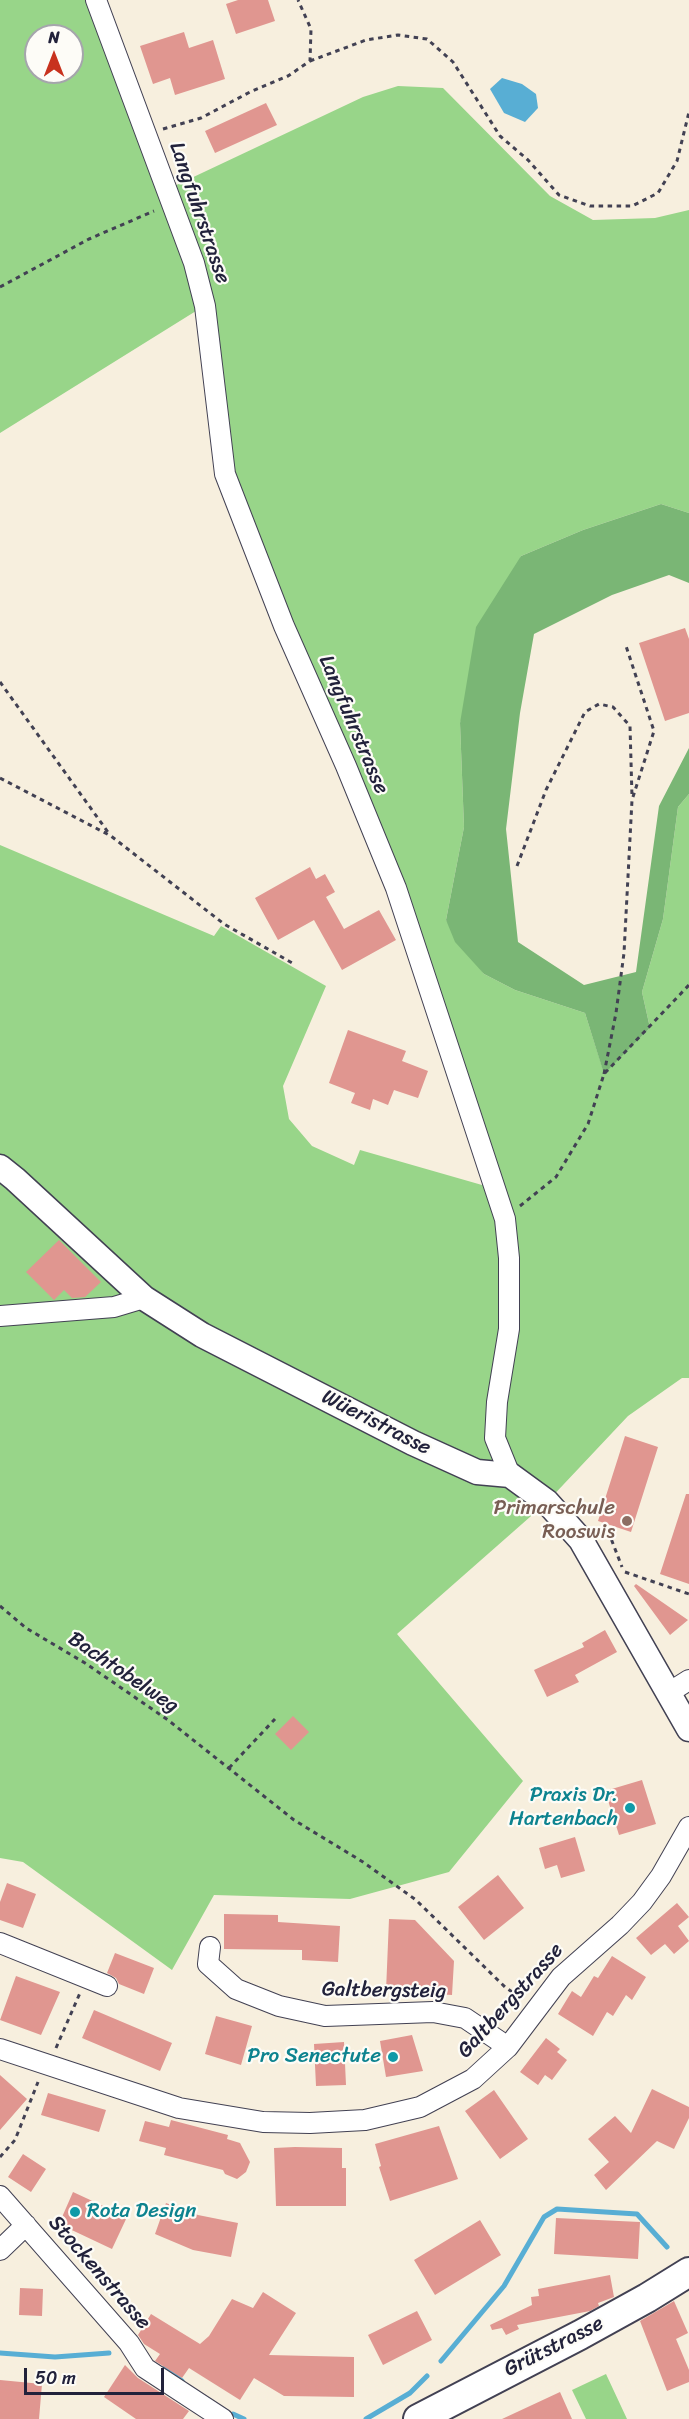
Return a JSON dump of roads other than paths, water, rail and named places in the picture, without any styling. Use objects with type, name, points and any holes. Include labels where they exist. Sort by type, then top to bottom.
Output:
[{"type":"main road","name":"Grütstrasse","points":[[418,2419],[580,2335],[689,2272]]},
{"type":"street","name":"Langfuhrstrasse","points":[[96,0],[194,263],[205,306],[225,474],[284,626],[346,766],[396,888],[505,1219],[509,1258],[509,1329],[497,1402],[495,1438],[510,1475]]},
{"type":"street","name":"Wüeristrasse","points":[[0,1167],[144,1298],[202,1335],[413,1443],[477,1472],[510,1475]]},
{"type":"street","points":[[0,1316],[114,1307],[144,1298]]},
{"type":"street","points":[[510,1475],[547,1502],[581,1540],[614,1570],[679,1686],[689,1728]]},
{"type":"street","name":"Galtbergstrasse","points":[[0,2049],[179,2108],[263,2122],[310,2123],[365,2120],[420,2106],[473,2079],[508,2046],[561,1977],[620,1925],[642,1902],[661,1876],[689,1827]]},
{"type":"street","points":[[0,1943],[107,1986]]},
{"type":"street","name":"Galtbergsteig","points":[[210,1947],[208,1964],[236,1989],[279,2006],[325,2016],[433,2012],[465,2018],[508,2046]]},
{"type":"street","name":"Stockenstrasse","points":[[0,2196],[129,2343],[145,2368],[223,2419]]},
{"type":"street","points":[[0,2250],[26,2225]]},
{"type":"water","points":[[502,78],[522,84],[536,94],[538,108],[525,122],[504,113],[490,89]]},
{"type":"waterway","points":[[441,2361],[504,2286],[544,2217],[557,2209],[637,2214],[667,2247]]},
{"type":"waterway","points":[[0,2353],[55,2357],[109,2353]]},
{"type":"waterway","points":[[165,2368],[182,2381]]},
{"type":"waterway","points":[[366,2419],[410,2393],[427,2376]]},
{"type":"waterway","points":[[233,2414],[244,2419]]},
{"type":"place","name":"Primarschule Rooswis","points":[[627,1521]]},
{"type":"place","name":"Praxis Dr. Hartenbach","points":[[630,1808]]},
{"type":"place","name":"Pro Senectute","points":[[393,2057]]},
{"type":"place","name":"Rota Design","points":[[75,2212]]}]
